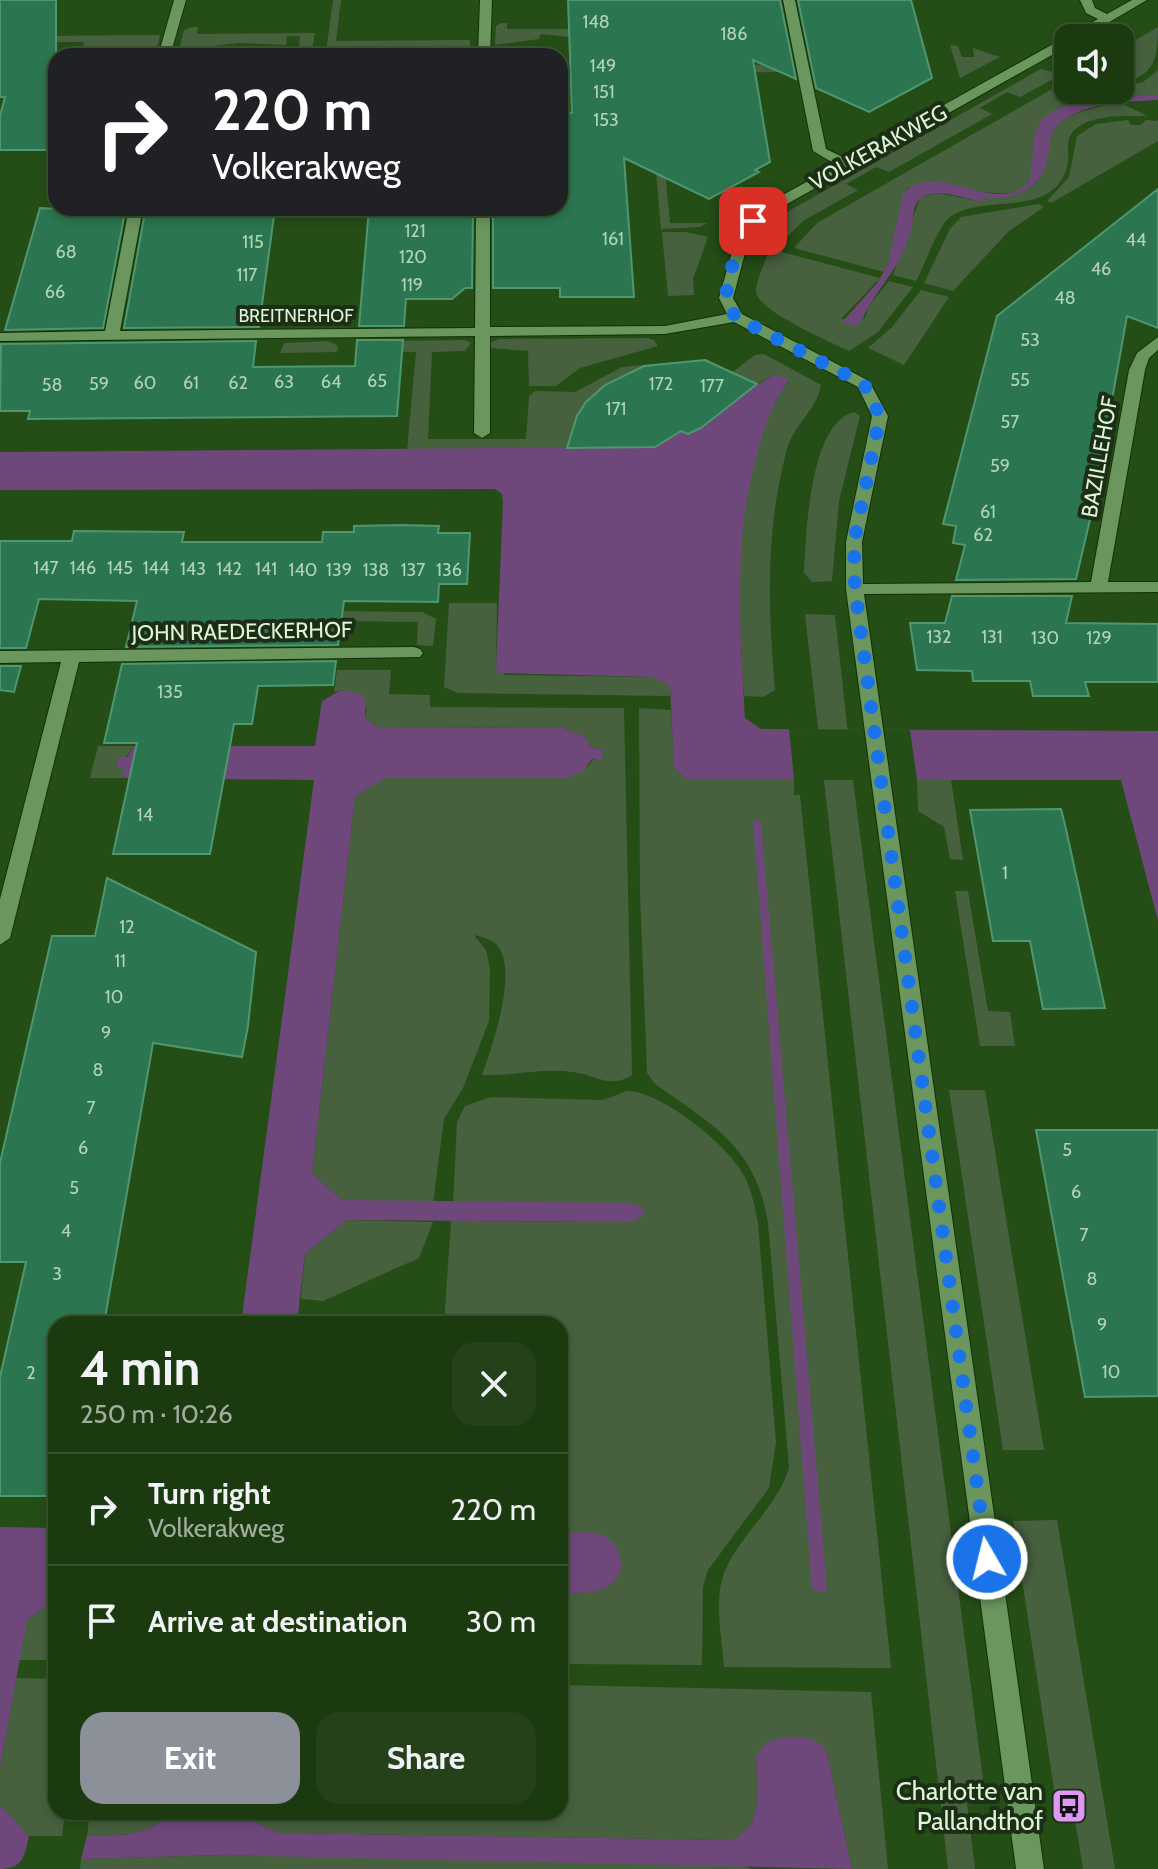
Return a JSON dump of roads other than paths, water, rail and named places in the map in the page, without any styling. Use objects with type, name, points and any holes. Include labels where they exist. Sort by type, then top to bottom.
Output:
[{"type":"street","points":[[166,48],[180,0]]},
{"type":"street","points":[[484,48],[486,0]]},
{"type":"street","points":[[789,0],[820,151],[848,165]]},
{"type":"street","points":[[1086,0],[1090,10],[1108,19]]},
{"type":"street","points":[[1099,24],[1141,0]]},
{"type":"street","name":"VOLKERAKWEG","points":[[736,317],[726,298],[743,234],[766,210],[1054,49]]},
{"type":"street","points":[[111,337],[134,216]]},
{"type":"street","points":[[482,433],[483,216]]},
{"type":"street","points":[[736,317],[864,384],[880,416],[854,542],[855,589],[1030,1869]]},
{"type":"street","name":"BREITNERHOF","points":[[0,337],[665,330],[736,317]]},
{"type":"street","name":"BAZILLEHOF","points":[[1099,586],[1137,370],[1142,356],[1158,342]]},
{"type":"street","points":[[855,589],[1158,587]]},
{"type":"street","name":"JOHN RAEDECKERHOF","points":[[0,657],[414,653]]},
{"type":"street","points":[[0,938],[71,658]]},
{"type":"place","name":"Charlotte van Pallandthof","points":[[1069,1806]]}]
